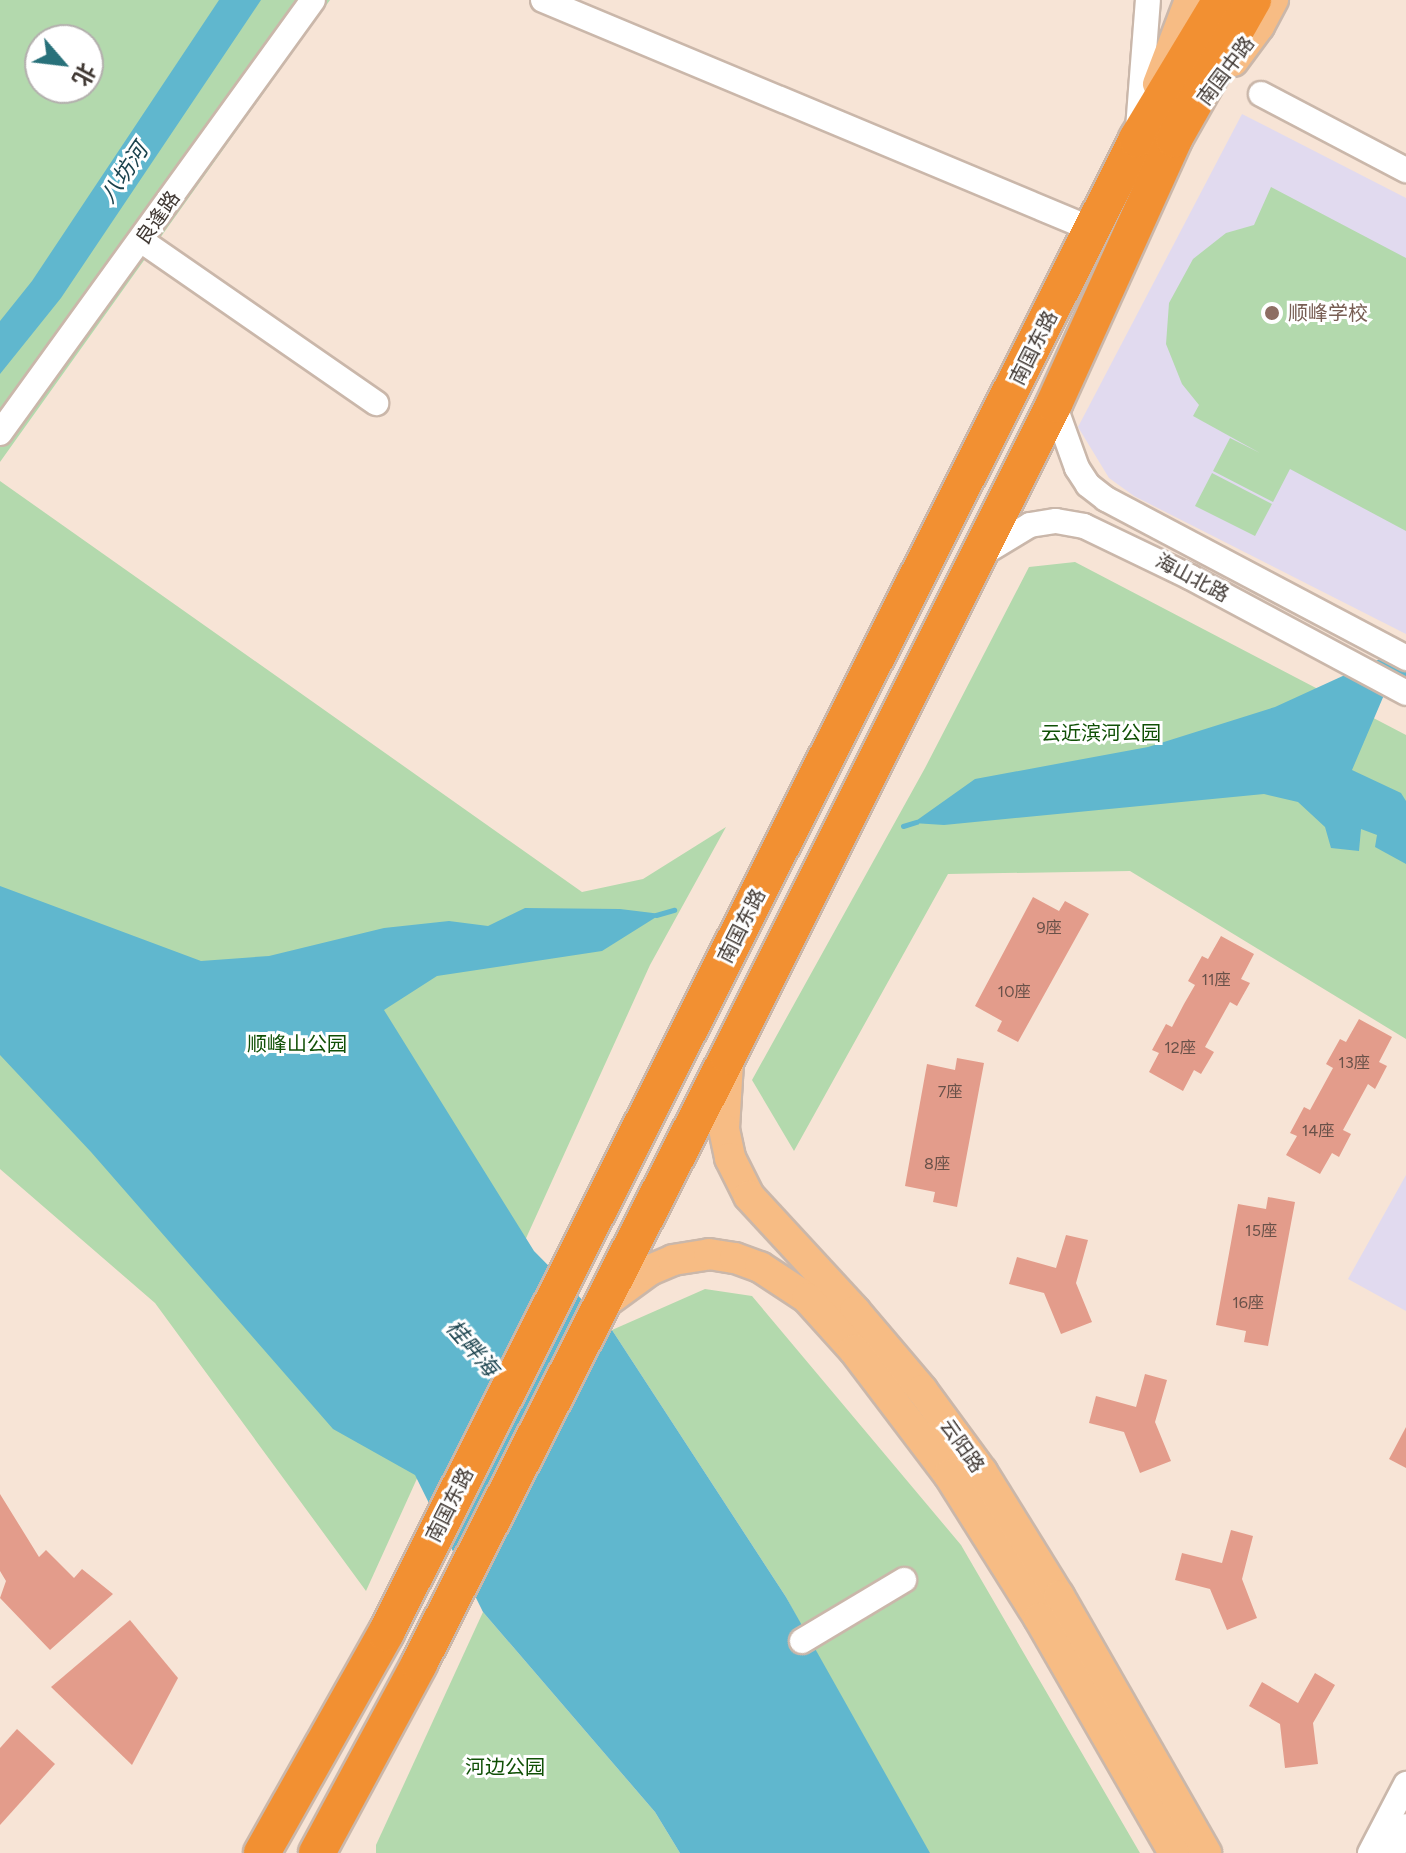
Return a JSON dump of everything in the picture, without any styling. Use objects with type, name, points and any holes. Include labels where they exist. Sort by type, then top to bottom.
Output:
[{"type":"highway","name":"南国东路","points":[[262,1853],[386,1633],[1094,230],[1137,139],[1221,0]]},
{"type":"highway","name":"南国东路","points":[[317,1853],[338,1836],[419,1664],[1054,404],[1174,139],[1253,0]]},
{"type":"main road","points":[[1137,139],[1190,0]]},
{"type":"main road","name":"南国中路","points":[[1174,139],[1259,26],[1273,0]]},
{"type":"main road","name":"云阳路","points":[[728,1056],[724,1129],[738,1178],[758,1207],[855,1311],[922,1390],[1009,1513],[1206,1853]]},
{"type":"main road","name":"云阳路","points":[[601,1306],[631,1281],[673,1260],[709,1254],[735,1258],[760,1267],[786,1281],[826,1317],[915,1427],[1016,1580],[1174,1853]]},
{"type":"main road","points":[[915,1427],[898,1385],[904,1381],[922,1390]]},
{"type":"street","name":"良逢路","points":[[0,433],[142,241],[313,0]]},
{"type":"street","points":[[543,0],[1094,230]]},
{"type":"street","points":[[1137,139],[1148,0]]},
{"type":"street","points":[[1261,94],[1406,170]]},
{"type":"street","points":[[142,241],[376,403]]},
{"type":"street","name":"海山北路","points":[[1054,404],[1077,468],[1088,485],[1106,499],[1399,654]]},
{"type":"street","name":"海山北路","points":[[973,560],[1030,525],[1056,521],[1084,526],[1124,543],[1400,690]]},
{"type":"street","points":[[802,1641],[904,1580]]},
{"type":"street","points":[[1381,1847],[1406,1784]]},
{"type":"street","points":[[1364,1853],[1381,1847],[1406,1826]]},
{"type":"shaded area","name":"顺峰学校","points":[[1242,114],[1406,198],[1406,634],[1134,496],[1109,478],[1078,427]]},
{"type":"shaded area","points":[[1406,1175],[1406,1311],[1348,1279]]},
{"type":"green space","points":[[0,0],[330,0],[0,462]]},
{"type":"green space","points":[[1271,187],[1406,258],[1406,531],[1290,469],[1273,502],[1213,471],[1230,438],[1260,453],[1193,416],[1199,405],[1182,384],[1166,344],[1169,303],[1193,259],[1226,233],[1254,225]]},
{"type":"green space","points":[[1212,473],[1272,504],[1255,536],[1195,506]]},
{"type":"green space","name":"顺峰山公园","points":[[0,481],[582,892],[643,879],[726,827],[650,965],[366,1591],[155,1303],[0,1169]]},
{"type":"green space","name":"云近滨河公园","points":[[1075,562],[1406,735],[1406,1039],[1130,871],[948,874],[794,1151],[752,1080],[925,768],[1029,567]]},
{"type":"green space","points":[[705,1289],[752,1296],[961,1545],[1140,1853],[921,1853],[786,1597],[612,1330]]},
{"type":"green space","name":"河边公园","points":[[483,1612],[655,1812],[680,1853],[376,1853],[376,1845]]},
{"type":"water","name":"八坊河","points":[[219,0],[261,0],[61,298],[0,374],[0,321],[32,281]]},
{"type":"water","points":[[1406,647],[1406,679],[1387,688],[1352,770],[1401,793],[1406,801],[1406,864],[1375,847],[1377,835],[1361,829],[1359,851],[1331,848],[1325,827],[1298,802],[1264,794],[944,825],[913,823],[975,779],[1148,747],[1275,707]]},
{"type":"water","name":"桂畔海","points":[[0,886],[201,961],[269,956],[384,928],[449,921],[488,926],[525,908],[620,909],[661,914],[602,951],[437,976],[384,1010],[534,1251],[612,1330],[786,1597],[930,1853],[680,1853],[655,1812],[483,1612],[415,1475],[333,1429],[91,1152],[0,1055]]},
{"type":"building","points":[[1033,897],[1059,911],[1065,901],[1089,914],[1018,1042],[997,1031],[1002,1021],[975,1006]]},
{"type":"building","points":[[1221,936],[1254,954],[1241,979],[1250,983],[1237,1006],[1230,1002],[1205,1047],[1214,1052],[1201,1074],[1194,1070],[1183,1091],[1149,1072],[1159,1053],[1152,1050],[1166,1024],[1172,1027],[1195,985],[1188,981],[1202,956],[1208,959]]},
{"type":"building","points":[[1359,1019],[1392,1037],[1379,1062],[1387,1066],[1375,1089],[1368,1084],[1343,1130],[1351,1134],[1339,1157],[1332,1153],[1320,1174],[1286,1155],[1297,1136],[1290,1133],[1304,1107],[1310,1110],[1333,1068],[1326,1064],[1340,1039],[1346,1042]]},
{"type":"building","points":[[957,1058],[984,1063],[957,1207],[933,1202],[935,1192],[905,1186],[927,1064],[955,1070]]},
{"type":"building","points":[[1268,1197],[1295,1202],[1268,1346],[1244,1342],[1246,1331],[1216,1325],[1238,1204],[1266,1209]]},
{"type":"building","points":[[1066,1235],[1088,1240],[1076,1283],[1092,1322],[1061,1334],[1044,1293],[1009,1284],[1017,1257],[1056,1268]]},
{"type":"building","points":[[1145,1374],[1167,1380],[1155,1422],[1171,1461],[1140,1473],[1124,1432],[1089,1423],[1096,1396],[1136,1407]]},
{"type":"building","points":[[1406,1427],[1406,1468],[1389,1459]]},
{"type":"building","points":[[0,1494],[39,1557],[46,1550],[74,1578],[82,1569],[113,1594],[50,1650],[0,1598],[6,1581],[0,1571]]},
{"type":"building","points":[[1231,1530],[1253,1536],[1242,1579],[1257,1618],[1227,1630],[1210,1589],[1175,1580],[1182,1553],[1222,1563]]},
{"type":"building","points":[[130,1620],[178,1678],[132,1765],[51,1687]]},
{"type":"building","points":[[1315,1673],[1335,1685],[1313,1723],[1318,1764],[1285,1768],[1280,1724],[1249,1706],[1262,1682],[1298,1703]]},
{"type":"building","points":[[17,1729],[55,1764],[0,1825],[0,1748]]},
{"type":"waterway","points":[[903,826],[916,822]]},
{"type":"waterway","points":[[656,915],[674,910]]},
{"type":"place","name":"顺峰学校","points":[[1272,313]]}]
